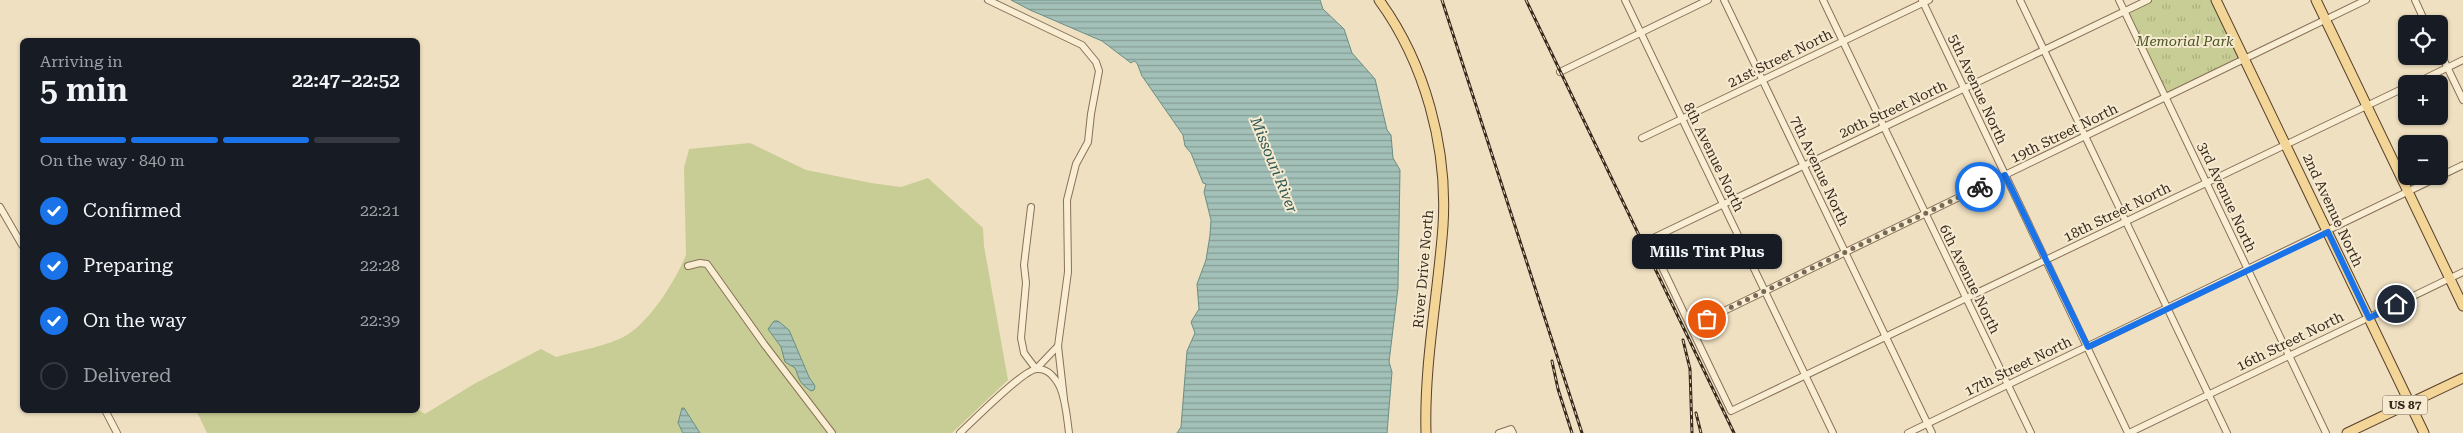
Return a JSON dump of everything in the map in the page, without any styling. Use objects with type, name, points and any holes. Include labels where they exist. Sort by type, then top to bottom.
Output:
[{"type":"main road","name":"River Drive North","points":[[1379,0],[1397,28],[1418,72],[1434,125],[1440,159],[1443,224],[1432,316],[1426,433]]},
{"type":"main road","name":"2nd Avenue North","points":[[2216,0],[2424,433]]},
{"type":"main road","points":[[2316,0],[2463,306]]},
{"type":"main road","name":"US 87","points":[[2346,433],[2463,378]]},
{"type":"street","points":[[988,0],[1082,45],[1096,62],[1099,71],[1090,114],[1088,142],[1076,164],[1066,200],[1068,272],[1058,346],[1069,433]]},
{"type":"street","name":"8th Avenue North","points":[[1625,0],[1833,433]]},
{"type":"street","points":[[1560,72],[1708,0]]},
{"type":"street","name":"7th Avenue North","points":[[1724,0],[1932,433]]},
{"type":"street","name":"6th Avenue North","points":[[1823,0],[2031,433]]},
{"type":"street","points":[[2020,0],[2227,433]]},
{"type":"street","name":"3rd Avenue North","points":[[2118,0],[2326,433]]},
{"type":"street","name":"20th Street North","points":[[1691,327],[1649,240],[2148,0]]},
{"type":"street","name":"19th Street North","points":[[1691,327],[2366,0]]},
{"type":"street","points":[[2415,0],[2422,15]]},
{"type":"street","name":"21st Street North","points":[[1642,138],[1925,1]]},
{"type":"street","name":"5th Avenue North","points":[[1925,1],[1964,89],[2128,433]]},
{"type":"street","points":[[2433,75],[2463,60]]},
{"type":"street","points":[[2446,65],[2463,100]]},
{"type":"street","name":"18th Street North","points":[[1691,327],[1731,411],[1886,339],[2398,91]]},
{"type":"street","name":"17th Street North","points":[[1908,433],[2328,232],[2463,165]]},
{"type":"street","points":[[0,207],[20,242]]},
{"type":"street","points":[[1030,207],[1024,264],[1026,282],[1021,338],[1024,352],[1036,369],[1044,370],[1053,376],[1064,399]]},
{"type":"street","points":[[688,266],[700,263],[708,264],[769,351],[832,433]]},
{"type":"street","name":"16th Street North","points":[[2128,433],[2463,272]]},
{"type":"street","points":[[960,433],[1018,380],[1028,372],[1036,369],[1058,346]]},
{"type":"street","points":[[107,413],[117,433]]},
{"type":"street","points":[[1500,433],[1512,431]]},
{"type":"green space","name":"Memorial Park","points":[[2148,0],[2216,0],[2245,59],[2166,97],[2124,11]]},
{"type":"green space","points":[[750,143],[806,170],[871,183],[901,187],[928,178],[983,228],[984,246],[1008,380],[952,433],[207,433],[197,413],[420,413],[420,411],[425,414],[474,384],[541,349],[556,357],[602,345],[627,335],[636,329],[653,310],[676,276],[686,255],[684,168],[689,149]]},
{"type":"water","name":"Missouri River","points":[[1011,0],[1320,0],[1323,9],[1344,29],[1352,53],[1375,79],[1387,130],[1391,135],[1393,158],[1400,170],[1398,288],[1389,362],[1392,372],[1387,433],[1177,433],[1181,427],[1187,351],[1195,333],[1191,322],[1199,309],[1197,284],[1206,260],[1210,235],[1211,220],[1204,192],[1206,184],[1203,183],[1191,153],[1185,146],[1183,135],[1142,76],[1137,63],[1134,61],[1131,63],[1102,41]]},
{"type":"water","points":[[774,321],[778,321],[789,330],[809,377],[815,386],[814,390],[811,391],[804,385],[800,381],[795,368],[785,362],[781,347],[768,329]]},
{"type":"water","points":[[682,408],[684,408],[700,433],[683,433],[678,423]]},
{"type":"railway","points":[[1442,0],[1582,433]]},
{"type":"railway","points":[[1526,0],[1734,433]]},
{"type":"railway","points":[[1683,340],[1690,369],[1692,433]]},
{"type":"railway","points":[[1552,361],[1558,389],[1572,433]]},
{"type":"railway","points":[[1696,413],[1701,433]]},
{"type":"way so far","points":[[1707,319],[1980,187]]},
{"type":"place","name":"Mills Tint Plus","points":[[1707,319]]},
{"type":"route","points":[[1980,187],[2005,175],[2088,347],[2328,232],[2369,318],[2396,304]]}]
